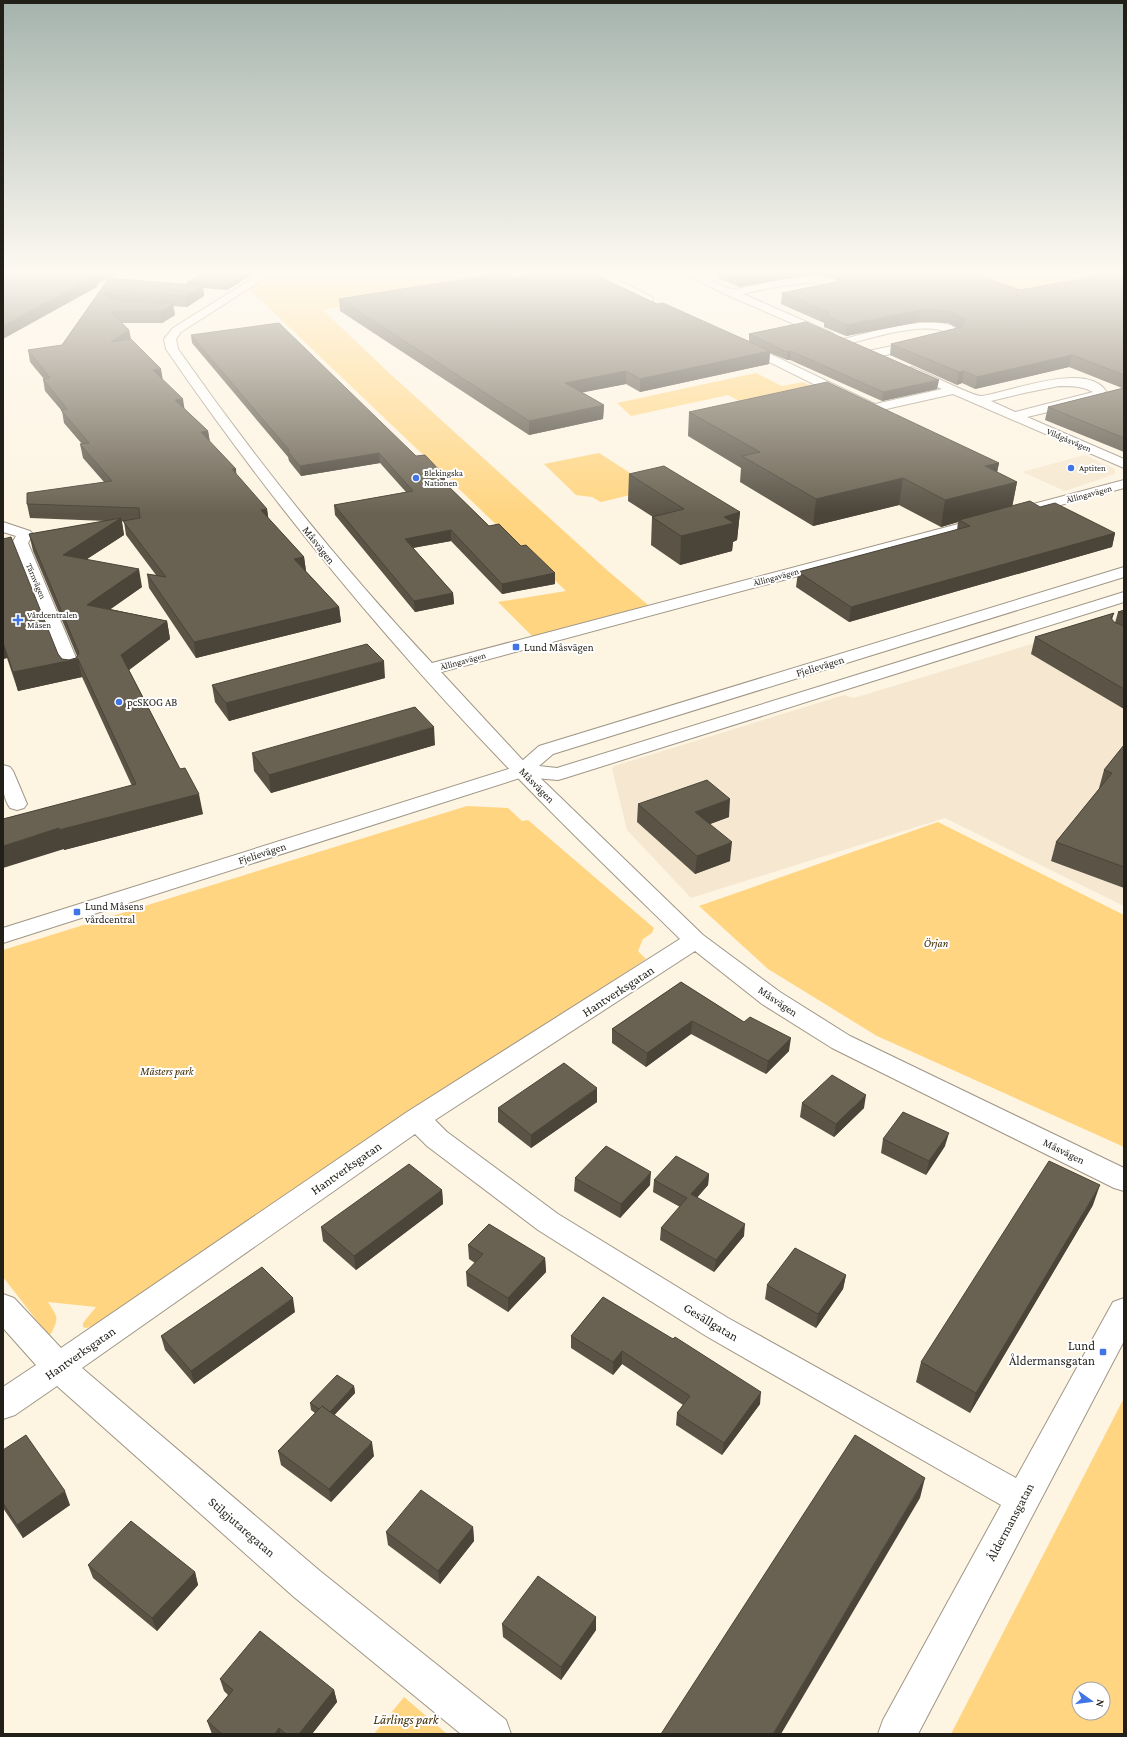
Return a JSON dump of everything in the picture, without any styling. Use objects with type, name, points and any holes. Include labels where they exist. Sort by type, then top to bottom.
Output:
[{"type":"street","name":"Måsvägen","points":[[174,352],[208,401],[324,552],[385,623],[522,771],[695,940],[771,998],[841,1042],[1124,1180]]},
{"type":"street","points":[[759,352],[873,408],[955,390]]},
{"type":"street","points":[[867,352],[888,362]]},
{"type":"street","points":[[872,354],[881,352]]},
{"type":"street","name":"Vildgåsvägen","points":[[902,368],[1124,464]]},
{"type":"street","points":[[978,401],[1066,381],[1086,383],[1095,386],[1100,390],[1099,394],[1094,396],[1014,416]]},
{"type":"street","name":"Ällingavägen","points":[[428,670],[1124,484]]},
{"type":"street","name":"Tärnvägen","points":[[3,527],[25,534],[20,543],[73,672]]},
{"type":"street","name":"Fjelievägen","points":[[522,771],[546,750],[1124,572]]},
{"type":"street","name":"Fjelievägen","points":[[3,936],[522,771],[558,774],[1124,597]]},
{"type":"street","points":[[3,771],[17,804]]},
{"type":"street","name":"Hantverksgatan","points":[[3,1405],[59,1368],[417,1119],[657,966],[695,940]]},
{"type":"street","name":"Gesällgatan","points":[[417,1119],[437,1139],[548,1222],[717,1327],[1022,1499]]},
{"type":"street","name":"Stilgjutaregatan","points":[[3,1308],[59,1368],[307,1584],[492,1734]]},
{"type":"street","name":"Åldermansgatan","points":[[897,1734],[1124,1311]]},
{"type":"shaded area","points":[[1085,455],[1115,469],[1115,474],[1065,491],[1022,472]]},
{"type":"shaded area","points":[[1124,616],[1124,906],[945,818],[691,898],[627,830],[612,769],[614,766],[844,695],[854,698]]},
{"type":"green space","points":[[315,352],[367,352],[608,571],[654,610],[537,641],[498,602],[566,591]]},
{"type":"green space","points":[[756,373],[782,386],[803,382],[838,399],[764,414],[728,395],[631,416],[617,403]]},
{"type":"green space","points":[[599,453],[655,489],[601,502],[592,497],[576,495],[544,464]]},
{"type":"green space","name":"Mästers park","points":[[467,806],[508,808],[522,821],[528,820],[654,928],[652,933],[643,939],[638,951],[646,959],[93,1326],[86,1328],[83,1327],[83,1323],[96,1307],[48,1302],[55,1314],[56,1324],[51,1334],[48,1335],[3,1277],[3,950]]},
{"type":"green space","name":"Örjan","points":[[938,822],[1124,915],[1124,1147],[877,1036],[768,969],[699,906]]},
{"type":"green space","points":[[1124,1398],[1124,1734],[951,1734]]},
{"type":"green space","name":"Lärlings park","points":[[404,1697],[447,1734],[374,1734]]},
{"type":"building","points":[[30,352],[144,352],[161,369],[153,370],[183,399],[175,400],[208,431],[201,432],[236,469],[232,469],[267,509],[261,510],[304,557],[294,559],[339,607],[194,642],[147,574],[166,577],[123,521],[140,518],[139,508],[27,504],[27,493],[112,481],[80,444],[89,443],[61,410],[67,409],[43,379],[50,378]]},
{"type":"building","points":[[206,352],[309,352],[416,456],[425,455],[445,476],[439,477],[489,526],[499,524],[521,546],[526,545],[555,573],[502,584],[451,530],[405,539],[453,593],[414,601],[334,505],[413,491],[379,453],[300,466],[288,452],[289,450]]},
{"type":"building","points":[[422,352],[765,352],[640,379],[626,371],[565,383],[604,405],[529,421]]},
{"type":"building","points":[[793,352],[875,352],[939,380],[883,392]]},
{"type":"building","points":[[911,352],[1124,352],[1124,375],[1072,355],[977,377],[964,371],[959,372]]},
{"type":"building","points":[[827,382],[999,463],[985,466],[1017,482],[945,500],[903,478],[816,499],[742,456],[760,452],[689,412]]},
{"type":"building","points":[[1124,388],[1124,438],[1048,407]]},
{"type":"building","points":[[664,466],[740,512],[724,517],[734,523],[681,536],[652,517],[684,509],[629,474]]},
{"type":"building","points":[[1030,501],[1040,507],[1055,503],[1115,533],[851,607],[798,572],[970,526],[959,520]]},
{"type":"building","points":[[121,518],[63,555],[139,569],[87,605],[167,621],[121,655],[180,769],[185,768],[199,794],[59,830],[59,828],[3,846],[3,819],[136,784],[78,659],[13,672],[3,643],[3,539],[11,537],[58,654],[62,659],[69,660],[76,658],[79,653],[29,534]]},
{"type":"building","points":[[1114,613],[1111,618],[1114,622],[1124,626],[1124,689],[1035,637]]},
{"type":"building","points":[[367,644],[384,661],[226,703],[212,685]]},
{"type":"building","points":[[415,707],[434,727],[269,775],[252,753]]},
{"type":"building","points":[[1124,745],[1124,867],[1056,842],[1112,773],[1104,770]]},
{"type":"building","points":[[707,780],[730,799],[695,812],[732,842],[697,856],[638,804]]},
{"type":"building","points":[[681,982],[744,1022],[750,1017],[791,1038],[768,1061],[692,1021],[647,1053],[612,1029]]},
{"type":"building","points":[[564,1063],[597,1088],[531,1135],[498,1108]]},
{"type":"building","points":[[832,1075],[866,1095],[836,1124],[802,1103]]},
{"type":"building","points":[[903,1112],[949,1133],[929,1161],[883,1139]]},
{"type":"building","points":[[606,1146],[651,1172],[621,1204],[575,1178]]},
{"type":"building","points":[[676,1156],[709,1174],[691,1194],[745,1224],[716,1260],[661,1228],[687,1198],[654,1180]]},
{"type":"building","points":[[1049,1161],[1100,1185],[976,1393],[921,1362]]},
{"type":"building","points":[[409,1164],[442,1190],[354,1256],[321,1227]]},
{"type":"building","points":[[489,1224],[545,1258],[508,1298],[466,1272],[483,1254],[468,1245]]},
{"type":"building","points":[[795,1248],[846,1275],[818,1314],[767,1285]]},
{"type":"building","points":[[262,1267],[293,1298],[191,1371],[161,1336]]},
{"type":"building","points":[[603,1297],[673,1339],[675,1337],[761,1392],[724,1443],[677,1413],[690,1396],[622,1351],[613,1362],[571,1336]]},
{"type":"building","points":[[337,1375],[354,1386],[330,1412],[322,1406],[319,1409],[310,1403]]},
{"type":"building","points":[[322,1406],[372,1442],[329,1489],[278,1451]]},
{"type":"building","points":[[26,1435],[65,1491],[17,1525],[3,1503],[3,1450]]},
{"type":"building","points":[[855,1435],[925,1478],[773,1734],[661,1734]]},
{"type":"building","points":[[421,1490],[473,1527],[438,1571],[386,1532]]},
{"type":"building","points":[[131,1521],[195,1572],[152,1618],[88,1565]]},
{"type":"building","points":[[538,1576],[596,1617],[561,1667],[502,1624]]},
{"type":"building","points":[[260,1631],[334,1690],[299,1734],[286,1734],[279,1728],[275,1734],[222,1734],[207,1721],[233,1690],[220,1679]]},
{"type":"place","name":"Aptiten","points":[[1071,468]]},
{"type":"place","name":"Blekingska Nationen","points":[[416,478]]},
{"type":"place","name":"Vårdcentralen Måsen","points":[[18,620]]},
{"type":"place","name":"Lund Måsvägen","points":[[516,647]]},
{"type":"place","name":"pcSKOG AB","points":[[119,702]]},
{"type":"place","name":"Lund Måsens vårdcentral","points":[[77,912]]},
{"type":"place","name":"Lund Åldermansgatan","points":[[1103,1352]]}]
